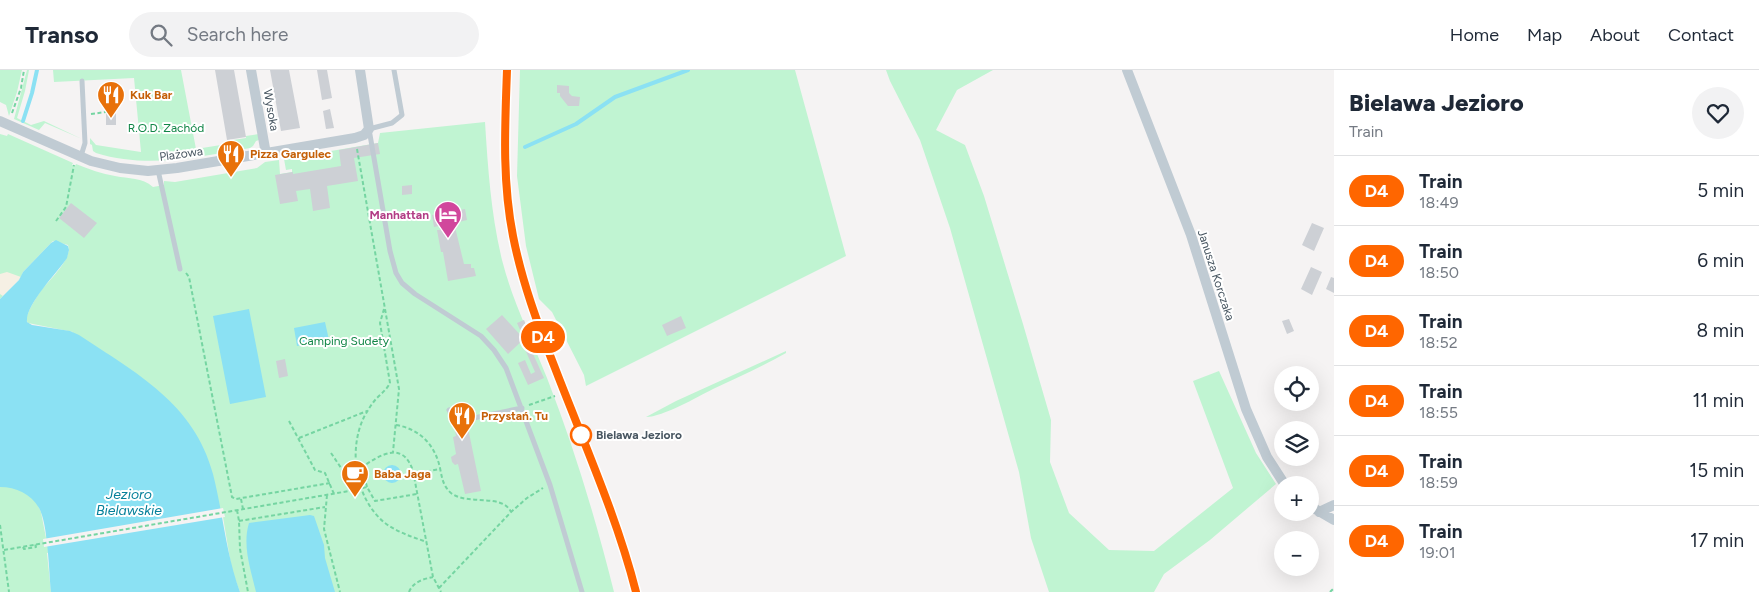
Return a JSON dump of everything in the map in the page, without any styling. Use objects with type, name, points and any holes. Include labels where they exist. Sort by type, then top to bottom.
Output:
[{"type":"street","name":"Wysoka","points":[[251,70],[266,154]]},
{"type":"street","points":[[360,70],[369,129]]},
{"type":"street","name":"Janusza Korczaka","points":[[1127,70],[1191,235],[1246,409],[1267,457],[1279,476]]},
{"type":"street","name":"Plażowa","points":[[0,121],[77,161],[120,168],[158,170],[266,154],[355,138],[364,135],[369,129]]},
{"type":"street","points":[[1319,508],[1334,504]]},
{"type":"street","points":[[1319,512],[1334,520]]},
{"type":"lane","points":[[394,70],[402,114],[392,123],[369,129],[390,252],[396,273],[402,282],[416,294],[481,336],[494,350],[506,368],[550,485],[582,592]]},
{"type":"lane","points":[[77,161],[85,145],[82,81]]},
{"type":"lane","points":[[158,170],[180,269]]},
{"type":"lane","points":[[449,410],[455,418],[464,420],[522,408]]},
{"type":"path","points":[[12,115],[24,70]]},
{"type":"path","points":[[83,114],[106,112]]},
{"type":"path","points":[[356,145],[399,390],[393,452]]},
{"type":"path","points":[[56,220],[66,207],[77,161]]},
{"type":"path","points":[[180,269],[189,277],[195,302],[234,499],[330,483]]},
{"type":"path","points":[[385,307],[380,321],[390,383],[367,411],[359,431],[356,448],[356,468],[370,505],[382,521],[400,532],[427,542]]},
{"type":"path","points":[[522,408],[555,396]]},
{"type":"path","points":[[299,438],[367,411]]},
{"type":"path","points":[[289,420],[315,469],[324,473],[334,494]]},
{"type":"path","points":[[396,425],[411,429],[427,441],[436,453],[444,484],[452,494],[474,501],[503,503],[508,506],[511,512]]},
{"type":"path","points":[[417,494],[375,501],[367,487],[362,467],[385,453],[393,452],[408,460],[414,474],[433,577],[441,592]]},
{"type":"path","points":[[331,453],[356,490]]},
{"type":"path","points":[[414,474],[440,468]]},
{"type":"path","points":[[440,588],[511,512],[527,498],[550,485]]},
{"type":"path","points":[[4,550],[367,487]]},
{"type":"path","points":[[326,495],[324,529],[340,592]]},
{"type":"path","points":[[241,498],[243,509]]},
{"type":"path","points":[[239,521],[325,507]]},
{"type":"path","points":[[237,510],[240,548],[248,592]]},
{"type":"path","points":[[0,525],[9,592]]},
{"type":"path","points":[[409,592],[412,586],[423,579],[433,577]]},
{"type":"path","points":[[1330,592],[1334,588]]},
{"type":"green space","points":[[0,70],[22,70],[9,116],[6,105],[0,102]]},
{"type":"green space","points":[[27,70],[29,70],[25,91],[17,118],[31,125],[44,121],[82,139],[45,123],[39,130],[14,119]]},
{"type":"green space","name":"R.O.D. Zachód","points":[[53,70],[181,70],[196,149],[227,144],[227,141],[259,134],[259,140],[250,148],[173,160],[135,160],[115,158],[96,153],[90,144],[90,138],[96,145],[141,152],[134,78],[54,82]]},
{"type":"green space","points":[[520,70],[795,70],[846,256],[586,386],[584,375],[552,312],[539,299],[526,246],[517,176]]},
{"type":"green space","points":[[886,70],[993,70],[957,90],[936,130],[965,145],[984,196],[1051,420],[1050,462],[1069,513],[1109,550],[1154,551],[1233,488],[1193,381],[1219,371],[1256,453],[1274,481],[1274,486],[1210,540],[1164,574],[1154,592],[1049,592],[1031,538],[1019,472],[950,228],[920,140]]},
{"type":"green space","name":"Camping Sudety","points":[[485,122],[493,209],[498,243],[506,275],[557,404],[592,511],[614,592],[240,592],[232,571],[223,517],[47,553],[51,592],[0,592],[0,481],[29,487],[41,512],[46,538],[73,332],[28,323],[26,320],[40,292],[59,270],[67,257],[68,245],[53,241],[0,299],[0,134],[7,136],[8,134],[73,163],[72,165],[75,166],[76,164],[105,174],[140,180],[153,187],[164,185],[164,181],[175,182],[257,168],[265,162],[279,160],[280,174],[292,172],[292,169],[286,170],[284,159],[378,143],[380,133]]},
{"type":"green space","points":[[786,351],[786,353],[680,406],[661,414],[646,417],[676,401]]},
{"type":"sand","points":[[7,272],[21,277],[3,296],[0,294],[0,274]]},
{"type":"water","name":"Jezioro Bielawskie","points":[[56,240],[68,246],[67,258],[36,298],[28,315],[27,322],[32,325],[70,331],[79,335],[160,392],[192,428],[204,449],[213,474],[231,563],[240,592],[51,592],[46,536],[39,508],[32,499],[22,492],[12,488],[0,487],[0,299],[19,280],[23,272]]},
{"type":"water","points":[[249,309],[266,397],[230,404],[213,316]]},
{"type":"water","points":[[325,322],[329,340],[297,346],[294,328]]},
{"type":"water","points":[[388,465],[396,465],[401,470],[399,481],[388,483],[383,478],[383,470]]},
{"type":"water","points":[[314,516],[324,545],[325,558],[335,592],[256,592],[246,540],[249,523]]},
{"type":"pier","points":[[223,508],[225,517],[44,547],[43,539]]},
{"type":"building","points":[[215,70],[234,70],[246,137],[227,140]]},
{"type":"building","points":[[270,70],[289,70],[300,128],[281,131]]},
{"type":"building","points":[[317,70],[327,70],[332,98],[322,100]]},
{"type":"building","points":[[557,85],[569,86],[569,93],[572,96],[580,97],[579,106],[568,106],[560,96],[560,93],[557,93]]},
{"type":"building","name":"Kuk Bar","points":[[106,103],[116,103],[116,125],[106,125]]},
{"type":"building","points":[[330,109],[334,128],[326,129],[323,111]]},
{"type":"building","points":[[378,143],[380,154],[354,158],[358,181],[327,186],[330,208],[313,211],[310,189],[296,191],[298,201],[280,204],[275,175],[341,166],[339,150]]},
{"type":"building","points":[[412,185],[412,194],[402,195],[402,186]]},
{"type":"building","points":[[71,203],[97,223],[84,238],[59,218]]},
{"type":"building","name":"Manhattan","points":[[465,209],[467,220],[451,224],[451,228],[455,227],[464,264],[471,264],[471,268],[474,268],[476,276],[448,281],[437,230],[440,230],[439,226],[434,227],[432,215]]},
{"type":"building","points":[[1312,223],[1324,228],[1314,251],[1302,245]]},
{"type":"building","points":[[1311,267],[1322,272],[1312,295],[1301,289]]},
{"type":"building","points":[[1331,277],[1334,278],[1334,293],[1326,289]]},
{"type":"building","points":[[502,315],[524,339],[508,354],[486,329]]},
{"type":"building","points":[[681,316],[686,328],[667,336],[662,325]]},
{"type":"building","points":[[1289,319],[1294,331],[1287,334],[1282,321]]},
{"type":"building","points":[[524,320],[531,337],[524,339],[517,323]]},
{"type":"building","points":[[529,345],[544,378],[528,385],[518,363],[525,360],[531,374],[535,372],[524,347]]},
{"type":"building","points":[[285,359],[288,376],[279,378],[276,361]]},
{"type":"building","points":[[468,428],[481,491],[465,494],[458,464],[455,465],[452,462],[451,457],[456,454],[453,437],[456,436],[455,431]]},
{"type":"waterway","points":[[23,121],[37,70]]},
{"type":"waterway","points":[[525,147],[576,124],[615,97],[688,70]]},
{"type":"railway","points":[[507,70],[505,132],[507,194],[517,254],[538,324],[620,537],[636,592]]},
{"type":"train","name":"D4","points":[[507,70],[504,150],[512,234],[535,318],[619,536],[636,592]]},
{"type":"place","name":"Kuk Bar","points":[[111,119]]},
{"type":"place","name":"Pizza Gargulec","points":[[231,178]]},
{"type":"place","name":"Manhattan","points":[[448,239]]},
{"type":"place","name":"Bielawa Jezioro","points":[[581,435]]},
{"type":"place","name":"Przystań. Tu","points":[[462,440]]},
{"type":"place","name":"Baba Jaga","points":[[355,498]]}]
